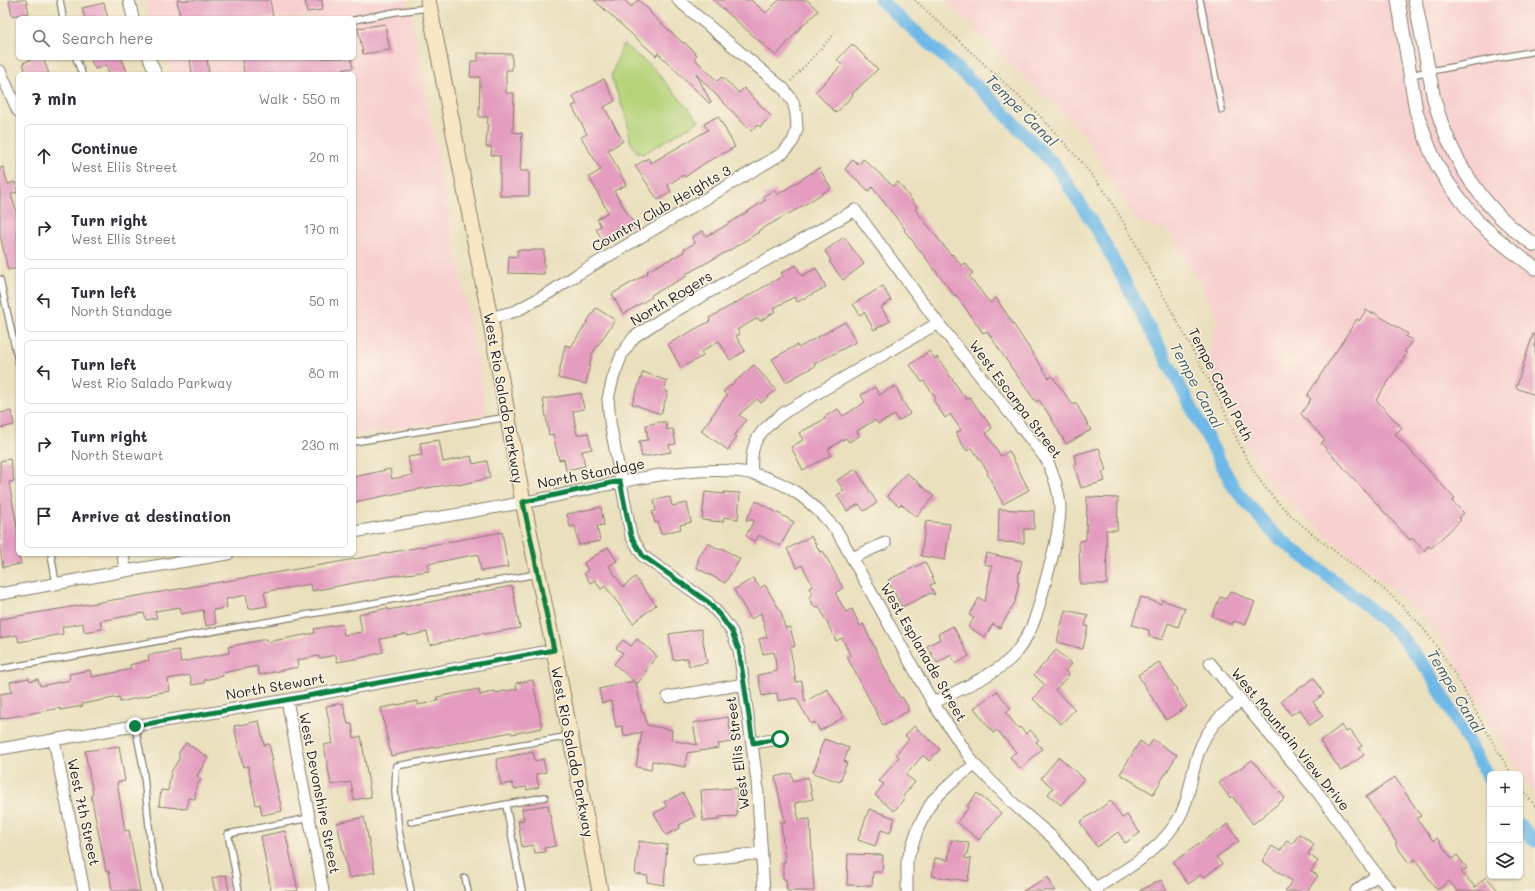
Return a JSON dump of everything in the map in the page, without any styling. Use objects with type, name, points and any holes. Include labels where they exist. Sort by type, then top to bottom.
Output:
[{"type":"main road","name":"West Rio Salado Parkway","points":[[429,4],[490,318],[523,502],[554,650],[600,891]]},
{"type":"street","points":[[129,0],[133,16]]},
{"type":"street","name":"Country Club Heights 3","points":[[490,318],[516,311],[548,293],[783,153],[793,141],[797,129],[796,114],[793,102],[784,89],[678,0]]},
{"type":"street","points":[[1398,0],[1413,96],[1421,125],[1437,165],[1448,183],[1478,222],[1507,247],[1535,268]]},
{"type":"street","points":[[1416,0],[1434,97],[1446,134],[1467,177],[1490,207],[1508,225],[1535,245]]},
{"type":"street","points":[[150,60],[155,72]]},
{"type":"street","points":[[0,72],[16,107]]},
{"type":"street","name":"West Escarpa Street","points":[[855,210],[938,323],[1047,460],[1057,483],[1060,506],[1053,554],[1035,619],[1027,636],[1013,656],[995,670],[933,703]]},
{"type":"street","name":"North Rogers","points":[[620,481],[610,422],[608,399],[613,378],[622,354],[634,337],[663,318],[855,210]]},
{"type":"street","points":[[752,474],[751,457],[756,439],[768,424],[785,412],[938,323]]},
{"type":"street","name":"North Standage","points":[[356,532],[523,502],[620,481],[673,473],[726,470],[752,474]]},
{"type":"street","name":"West Esplanade Street","points":[[752,474],[768,478],[804,496],[820,511],[837,531],[933,703],[975,765],[1018,808],[1052,837],[1097,890]]},
{"type":"street","name":"West Ellis Street","points":[[620,481],[631,536],[643,556],[708,602],[732,632],[739,650],[753,743],[764,891]]},
{"type":"street","points":[[852,558],[885,542]]},
{"type":"street","points":[[123,556],[126,571]]},
{"type":"street","points":[[0,594],[199,556]]},
{"type":"street","name":"North Stewart","points":[[0,749],[286,700],[554,650]]},
{"type":"street","name":"West Mountain View Drive","points":[[1210,664],[1319,794],[1390,891]]},
{"type":"street","points":[[668,697],[744,684]]},
{"type":"street","name":"West Devonshire Street","points":[[286,700],[323,891]]},
{"type":"street","points":[[1097,890],[1137,863],[1157,846],[1176,823],[1188,798],[1198,754],[1207,734],[1220,717],[1242,701]]},
{"type":"street","points":[[753,743],[780,739]]},
{"type":"street","name":"West 7th Street","points":[[54,740],[84,891]]},
{"type":"street","points":[[907,891],[907,861],[918,828],[932,801],[958,777],[975,765]]},
{"type":"street","points":[[699,860],[762,853]]},
{"type":"street","points":[[1356,891],[1377,875]]},
{"type":"lane","points":[[60,0],[63,16]]},
{"type":"lane","points":[[1200,0],[1222,110]]},
{"type":"lane","points":[[356,20],[429,4]]},
{"type":"lane","points":[[1410,75],[1535,51]]},
{"type":"lane","points":[[77,60],[81,72]]},
{"type":"lane","points":[[0,279],[16,352]]},
{"type":"lane","points":[[356,442],[508,417]]},
{"type":"lane","points":[[51,556],[56,583]]},
{"type":"lane","points":[[0,669],[538,574]]},
{"type":"lane","points":[[135,726],[143,766],[152,856],[159,891]]},
{"type":"lane","points":[[411,891],[396,800],[396,766],[570,736]]},
{"type":"lane","points":[[411,822],[545,797]]},
{"type":"lane","points":[[506,805],[522,891]]},
{"type":"lane","points":[[239,891],[228,834],[309,818]]},
{"type":"lane","points":[[465,878],[468,891]]},
{"type":"path","name":"Tempe Canal Path","points":[[915,0],[1041,117],[1106,192],[1131,235],[1221,403],[1233,431],[1253,470],[1271,495],[1293,518],[1380,586],[1412,616],[1432,640],[1455,674],[1510,771]]},
{"type":"path","points":[[784,89],[836,32]]},
{"type":"path","points":[[1523,790],[1535,806]]},
{"type":"shaded area","points":[[144,0],[408,0],[487,414],[356,436],[356,72],[171,72],[166,60],[356,60],[356,16],[148,16]]},
{"type":"shaded area","points":[[944,0],[1535,0],[1535,794],[1523,777],[1523,771],[1519,771],[1457,663],[1439,636],[1418,612],[1295,509],[1271,485],[1257,464],[1206,365],[1208,363],[1215,323],[1220,320],[1167,228],[1160,230],[1135,220],[1083,133]]},
{"type":"green space","points":[[623,44],[652,67],[699,121],[643,154],[637,152],[630,141],[627,120],[611,76]]},
{"type":"building","points":[[9,0],[26,0],[29,13],[12,16]]},
{"type":"building","points":[[177,0],[270,0],[273,16],[180,16]]},
{"type":"building","points":[[305,0],[322,0],[323,10],[307,12]]},
{"type":"building","points":[[594,0],[624,0],[631,7],[638,0],[651,12],[650,13],[697,55],[694,58],[717,81],[722,77],[739,93],[744,88],[771,116],[760,127],[758,125],[751,131],[696,74],[711,102],[709,103],[658,53],[656,56]]},
{"type":"building","points":[[713,0],[751,0],[766,13],[779,0],[807,0],[818,11],[801,27],[776,56]]},
{"type":"building","points":[[104,3],[107,16],[84,16],[82,8]]},
{"type":"building","points":[[385,24],[390,50],[363,54],[358,28]]},
{"type":"building","points":[[852,44],[878,69],[852,94],[853,95],[836,113],[815,92],[842,65],[837,60]]},
{"type":"building","points":[[478,53],[512,54],[512,70],[506,70],[506,93],[514,93],[513,132],[522,133],[520,171],[529,171],[529,196],[500,196],[500,156],[491,155],[492,147],[486,147],[488,117],[479,117],[480,77],[470,77],[471,61],[478,61]]},
{"type":"building","points":[[31,60],[44,60],[48,72],[25,72],[23,63]]},
{"type":"building","points":[[91,60],[123,60],[127,72],[108,72],[106,65],[95,69]]},
{"type":"building","points":[[190,60],[207,60],[209,72],[192,72]]},
{"type":"building","points":[[242,60],[351,60],[353,68],[336,72],[244,72]]},
{"type":"building","points":[[604,79],[615,101],[604,107],[623,141],[608,150],[626,185],[614,191],[634,224],[604,242],[596,229],[601,226],[597,219],[608,212],[589,177],[601,170],[581,137],[587,134],[572,106],[577,104],[572,96]]},
{"type":"building","points":[[718,116],[735,147],[705,163],[685,177],[683,175],[668,185],[671,192],[658,200],[635,166],[648,158],[651,163],[708,130],[704,124]]},
{"type":"building","points":[[853,159],[859,165],[863,159],[893,186],[898,182],[917,207],[915,209],[951,255],[952,254],[962,266],[965,263],[973,273],[969,276],[990,303],[996,298],[1049,378],[1052,376],[1073,405],[1076,403],[1091,430],[1066,444],[1039,400],[1036,402],[987,331],[983,333],[956,295],[955,296],[872,187],[869,191],[845,169]]},
{"type":"building","points":[[3,167],[8,184],[15,182],[16,185],[16,193],[11,194],[16,210],[16,268],[8,270],[0,235],[0,168]]},
{"type":"building","points":[[819,168],[831,188],[758,231],[759,232],[730,250],[686,274],[687,276],[651,295],[652,297],[623,314],[612,294],[648,273],[647,271],[684,252],[683,250],[695,243],[692,237],[703,231],[706,236],[712,234],[766,200],[763,196],[775,190],[777,195]]},
{"type":"building","points":[[844,237],[864,264],[843,280],[829,261],[831,260],[825,251]]},
{"type":"building","points":[[517,250],[544,250],[544,274],[508,273],[509,256],[517,257]]},
{"type":"building","points":[[796,265],[802,276],[816,268],[826,287],[797,302],[794,297],[774,308],[776,311],[760,321],[758,318],[737,330],[740,334],[736,336],[745,351],[730,360],[719,341],[701,352],[703,356],[681,368],[668,344],[710,321],[709,318],[783,276],[781,273]]},
{"type":"building","points":[[883,286],[891,301],[881,307],[890,321],[874,330],[864,312],[860,315],[853,304]]},
{"type":"building","points":[[596,308],[615,320],[592,354],[586,384],[558,378],[565,345],[571,347]]},
{"type":"building","points":[[1366,310],[1372,314],[1373,312],[1408,334],[1406,337],[1413,340],[1404,352],[1407,353],[1376,400],[1402,428],[1395,434],[1455,499],[1452,501],[1464,513],[1459,518],[1461,520],[1431,548],[1428,546],[1424,551],[1412,538],[1410,540],[1321,443],[1325,440],[1301,414],[1311,399],[1307,396],[1357,319],[1359,321]]},
{"type":"building","points":[[845,322],[856,342],[814,364],[815,366],[786,382],[772,359],[797,345],[798,348]]},
{"type":"building","points":[[1533,334],[1535,335],[1535,395],[1516,388]]},
{"type":"building","points":[[929,351],[935,359],[937,357],[966,399],[970,397],[992,428],[986,433],[1001,456],[1009,451],[1029,490],[1003,504],[987,473],[988,472],[972,448],[967,451],[960,441],[956,433],[961,430],[950,414],[945,418],[933,400],[936,398],[910,365]]},
{"type":"building","points":[[754,365],[776,390],[761,403],[757,399],[739,415],[746,420],[734,436],[737,437],[728,450],[701,431],[727,395],[723,392]]},
{"type":"building","points":[[643,372],[667,381],[664,390],[668,392],[661,414],[632,404]]},
{"type":"building","points":[[895,386],[910,414],[898,421],[895,415],[878,424],[875,420],[857,431],[859,436],[849,442],[846,438],[828,449],[831,455],[803,470],[791,447],[803,440],[799,433],[825,419],[824,417],[838,409],[843,416],[865,402],[861,395],[875,387],[879,395]]},
{"type":"building","points":[[581,393],[584,409],[573,411],[577,435],[588,433],[592,449],[582,451],[585,466],[566,470],[564,459],[559,460],[553,434],[549,435],[543,399]]},
{"type":"building","points":[[11,411],[14,425],[0,428],[0,413]]},
{"type":"building","points":[[666,422],[667,430],[673,429],[676,444],[669,445],[671,452],[642,457],[639,441],[648,440],[646,425]]},
{"type":"building","points":[[439,440],[443,462],[471,456],[473,464],[487,461],[490,478],[458,485],[458,483],[414,490],[356,502],[356,477],[390,469],[392,479],[412,475],[408,457],[422,455],[420,443]]},
{"type":"building","points":[[1099,448],[1106,470],[1102,472],[1105,481],[1081,488],[1074,465],[1077,464],[1074,455]]},
{"type":"building","points":[[10,459],[14,481],[9,482],[16,521],[16,556],[19,556],[21,564],[3,567],[0,550],[0,461]]},
{"type":"building","points":[[856,469],[877,503],[864,511],[859,504],[847,511],[837,495],[844,491],[837,480]]},
{"type":"building","points":[[907,473],[934,496],[916,517],[901,504],[899,506],[887,496]]},
{"type":"building","points":[[705,492],[724,494],[724,492],[740,493],[738,519],[724,517],[723,522],[702,520]]},
{"type":"building","points":[[670,497],[672,506],[687,503],[691,522],[680,525],[681,529],[661,534],[658,522],[655,523],[652,512],[656,511],[654,500]]},
{"type":"building","points":[[1087,497],[1118,498],[1117,530],[1106,530],[1107,584],[1080,584],[1079,541],[1086,540]]},
{"type":"building","points":[[756,501],[794,522],[780,546],[759,535],[755,542],[746,536],[754,520],[746,520]]},
{"type":"building","points":[[601,507],[604,525],[597,526],[600,541],[579,545],[575,526],[570,527],[567,514]]},
{"type":"building","points":[[999,509],[1034,511],[1034,529],[1024,529],[1024,543],[998,542]]},
{"type":"building","points":[[926,521],[950,524],[945,560],[921,556]]},
{"type":"building","points":[[502,532],[508,567],[481,571],[478,554],[428,564],[429,571],[385,577],[312,591],[311,584],[264,592],[267,606],[249,609],[246,595],[226,599],[227,608],[213,610],[216,624],[206,626],[203,610],[181,614],[180,607],[155,611],[157,618],[146,620],[144,613],[100,621],[102,629],[84,632],[83,623],[62,627],[63,634],[19,642],[17,635],[0,638],[0,619],[327,564]]},
{"type":"building","points":[[811,536],[820,552],[823,551],[843,588],[835,593],[846,612],[852,609],[860,626],[863,624],[900,698],[902,697],[908,707],[908,711],[883,725],[847,657],[850,655],[842,638],[836,641],[819,606],[815,608],[809,597],[813,594],[809,588],[813,586],[802,565],[797,568],[787,549]]},
{"type":"building","points":[[708,543],[720,550],[722,548],[740,559],[725,583],[697,568],[698,559]]},
{"type":"building","points":[[608,547],[617,561],[609,566],[623,587],[635,577],[656,605],[633,623],[605,586],[601,589],[595,580],[590,583],[584,573],[588,570],[584,563]]},
{"type":"building","points":[[986,553],[1022,561],[1017,582],[1019,582],[1015,602],[1000,628],[993,624],[985,637],[968,627],[974,618],[969,615],[979,598],[985,601],[992,566],[984,564]]},
{"type":"building","points":[[925,562],[935,583],[930,585],[935,595],[931,593],[902,607],[888,580]]},
{"type":"building","points":[[753,578],[760,588],[765,585],[781,612],[785,628],[790,627],[795,646],[790,648],[796,682],[802,681],[805,702],[827,689],[844,717],[820,731],[815,722],[811,724],[796,698],[778,701],[777,693],[762,696],[758,675],[777,671],[774,652],[763,654],[759,639],[767,637],[761,613],[751,619],[734,590]]},
{"type":"building","points":[[512,586],[520,628],[484,633],[430,645],[427,632],[408,636],[408,634],[380,639],[383,652],[361,658],[337,662],[336,655],[320,658],[319,656],[297,660],[298,667],[259,675],[257,666],[222,673],[223,676],[204,680],[205,683],[192,685],[190,675],[168,679],[170,691],[120,702],[119,697],[82,704],[83,706],[60,710],[60,708],[0,719],[0,694],[12,692],[10,682],[29,678],[30,681],[38,679],[40,686],[70,680],[69,674],[90,670],[92,677],[108,674],[131,669],[130,665],[149,660],[148,655],[179,650],[181,662],[229,653],[228,647],[266,639],[267,642],[315,633],[314,629],[342,624],[344,635],[362,632],[359,614],[388,608],[388,610]]},
{"type":"building","points":[[1230,591],[1255,602],[1245,625],[1234,621],[1232,625],[1212,616],[1220,597],[1226,599]]},
{"type":"building","points":[[1141,597],[1161,604],[1162,600],[1185,608],[1178,627],[1168,623],[1162,640],[1149,636],[1149,630],[1132,625]]},
{"type":"building","points":[[1065,610],[1088,615],[1085,626],[1088,626],[1083,649],[1057,642]]},
{"type":"building","points":[[953,626],[969,656],[956,664],[951,655],[937,663],[927,646],[940,639],[938,634]]},
{"type":"building","points":[[701,629],[707,663],[689,666],[688,658],[673,660],[669,634]]},
{"type":"building","points":[[637,639],[657,656],[645,671],[647,672],[637,684],[636,682],[642,713],[644,713],[647,725],[672,730],[671,740],[697,745],[693,723],[728,717],[732,742],[718,744],[719,748],[687,753],[685,767],[652,761],[651,770],[636,767],[642,732],[624,736],[622,726],[616,727],[611,701],[602,703],[599,689],[634,681],[614,664],[623,653],[616,648],[623,640],[631,646]]},
{"type":"building","points":[[1056,650],[1072,664],[1065,671],[1069,675],[1055,690],[1075,709],[1061,724],[1033,699],[1045,685],[1034,675]]},
{"type":"building","points":[[1159,662],[1187,707],[1166,720],[1138,675]]},
{"type":"building","points":[[1314,678],[1324,694],[1313,702],[1323,716],[1310,725],[1300,709],[1291,715],[1281,701]]},
{"type":"building","points":[[533,680],[542,728],[512,734],[511,732],[391,756],[381,708],[418,701],[418,705],[438,701],[437,697],[479,689],[480,695],[495,691],[495,693],[517,689],[516,683]]},
{"type":"building","points":[[997,691],[1011,709],[1006,713],[1018,728],[1020,727],[1026,734],[1030,730],[1039,740],[1036,742],[1042,749],[1020,769],[1010,757],[1016,752],[997,730],[993,733],[974,708]]},
{"type":"building","points":[[343,703],[348,724],[352,724],[354,738],[361,736],[371,797],[354,800],[351,782],[331,785],[324,745],[333,743],[326,706]]},
{"type":"building","points":[[259,721],[264,745],[269,744],[273,761],[271,761],[282,811],[262,815],[260,804],[256,805],[248,766],[243,767],[234,726]]},
{"type":"building","points":[[1342,725],[1346,732],[1350,730],[1362,746],[1359,748],[1364,755],[1341,771],[1320,741]]},
{"type":"building","points":[[914,726],[940,749],[929,761],[923,755],[906,775],[915,782],[903,796],[905,798],[894,811],[875,795],[884,784],[879,781],[899,757],[896,754],[909,739],[905,736]]},
{"type":"building","points":[[824,739],[849,748],[844,761],[847,762],[840,782],[813,773]]},
{"type":"building","points":[[1153,740],[1177,755],[1153,794],[1120,774],[1140,741],[1148,747]]},
{"type":"building","points":[[186,743],[208,757],[197,776],[201,779],[196,787],[195,799],[188,798],[187,809],[159,806],[161,790],[168,791],[171,772],[179,759],[179,752]]},
{"type":"building","points":[[119,746],[125,781],[117,782],[125,831],[129,830],[140,891],[112,891],[109,871],[106,871],[91,795],[93,794],[85,751]]},
{"type":"building","points":[[533,752],[535,761],[543,759],[546,772],[536,774],[539,787],[527,790],[526,787],[514,789],[512,783],[501,785],[496,759]]},
{"type":"building","points":[[1059,757],[1084,779],[1061,805],[1048,794],[1053,788],[1041,778]]},
{"type":"building","points":[[1252,760],[1285,798],[1253,824],[1232,796],[1230,798],[1219,783]]},
{"type":"building","points":[[791,773],[793,781],[808,777],[813,799],[795,803],[799,820],[810,819],[814,891],[787,891],[786,879],[783,879],[783,862],[785,862],[781,822],[785,822],[775,777]]},
{"type":"building","points":[[1395,777],[1421,816],[1417,818],[1433,841],[1437,838],[1452,859],[1457,855],[1467,868],[1461,872],[1475,887],[1486,877],[1499,891],[1457,891],[1449,881],[1437,890],[1415,859],[1409,863],[1395,844],[1397,843],[1366,797]]},
{"type":"building","points":[[737,788],[737,816],[719,817],[719,820],[703,821],[701,790]]},
{"type":"building","points":[[683,793],[695,817],[679,825],[680,828],[666,835],[654,813],[667,807],[664,802]]},
{"type":"building","points":[[977,793],[1001,813],[979,840],[957,822],[969,807],[967,806]]},
{"type":"building","points":[[1111,801],[1122,818],[1127,815],[1140,833],[1125,843],[1118,832],[1097,847],[1080,822]]},
{"type":"building","points":[[548,805],[556,846],[544,848],[545,852],[535,853],[533,845],[522,847],[518,821],[524,820],[522,809]]},
{"type":"building","points":[[869,809],[895,818],[890,833],[881,830],[875,846],[858,840]]},
{"type":"building","points":[[364,817],[375,872],[349,878],[337,823]]},
{"type":"building","points":[[1228,824],[1239,841],[1216,857],[1222,864],[1203,878],[1201,875],[1188,884],[1173,862]]},
{"type":"building","points":[[285,831],[298,891],[271,891],[261,836]]},
{"type":"building","points":[[1299,834],[1314,844],[1308,854],[1318,861],[1311,871],[1318,876],[1307,891],[1285,891],[1292,881],[1262,861],[1272,846],[1280,851],[1287,840],[1292,844]]},
{"type":"building","points":[[951,840],[969,843],[967,854],[964,858],[971,859],[968,881],[932,876],[935,858],[948,860]]},
{"type":"building","points":[[639,841],[667,845],[664,885],[647,882],[648,876],[635,874]]},
{"type":"building","points":[[848,854],[883,855],[882,872],[873,872],[872,886],[847,885]]},
{"type":"building","points":[[226,875],[229,891],[215,891],[212,878]]},
{"type":"building","points":[[1048,877],[1055,891],[1023,891]]},
{"type":"building","points":[[1161,880],[1167,891],[1139,891]]},
{"type":"waterway","name":"Tempe Canal","points":[[880,0],[986,94],[1057,168],[1098,231],[1234,488],[1274,534],[1369,608],[1397,632],[1430,673],[1487,776]]},
{"type":"waterway","name":"Tempe Canal","points":[[1523,828],[1535,841]]},
{"type":"route","points":[[135,726],[286,700],[554,650],[523,502],[620,481],[631,536],[643,556],[708,602],[732,632],[739,650],[753,743],[780,739]]}]
